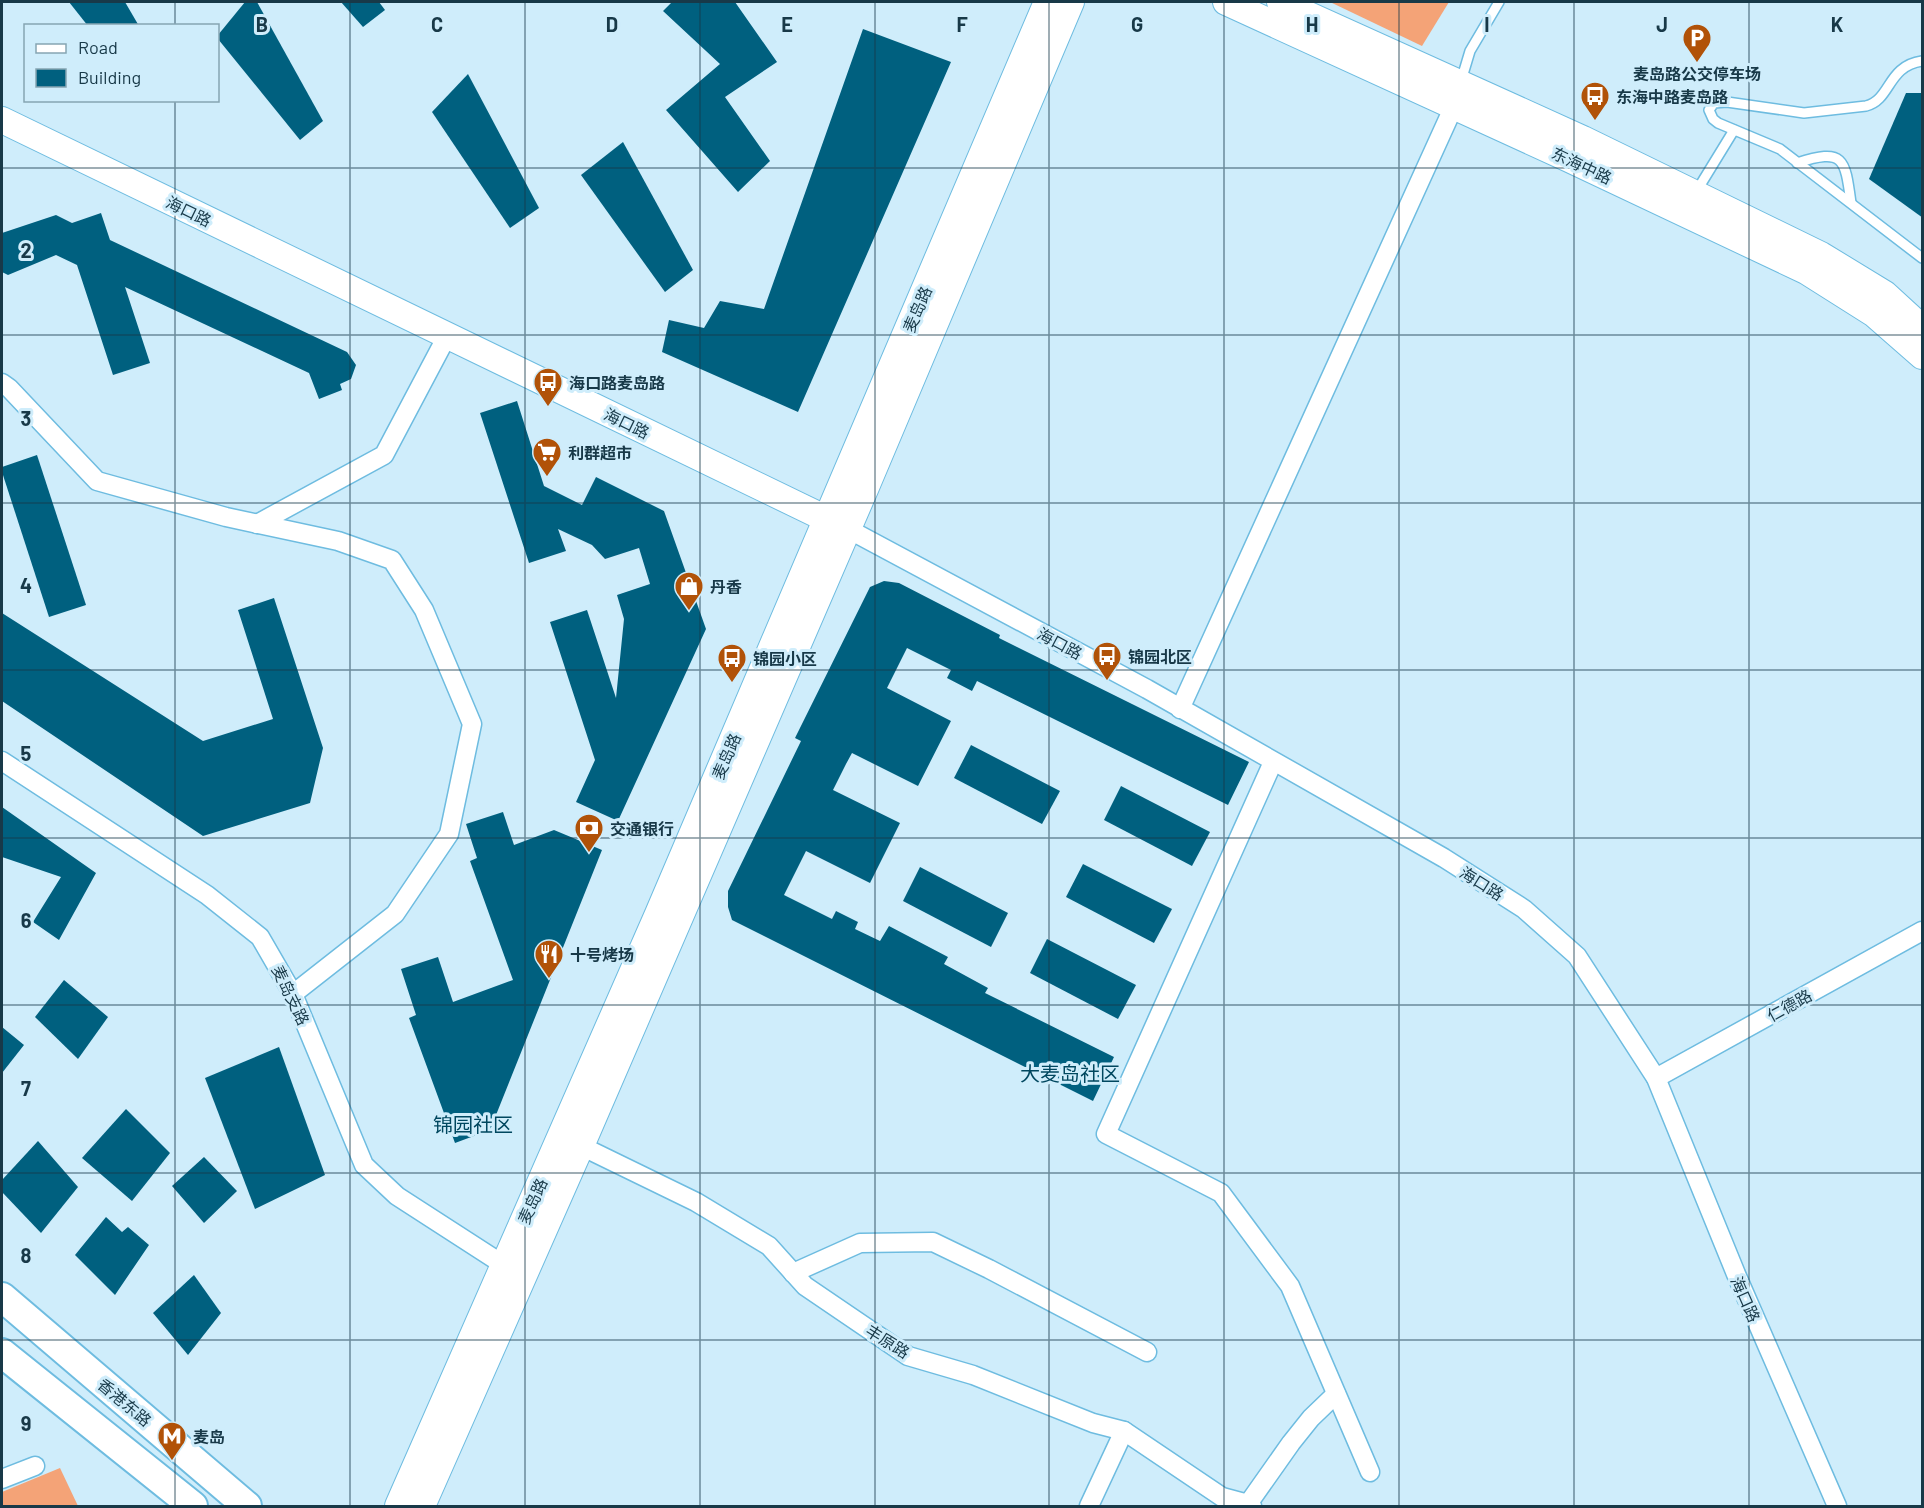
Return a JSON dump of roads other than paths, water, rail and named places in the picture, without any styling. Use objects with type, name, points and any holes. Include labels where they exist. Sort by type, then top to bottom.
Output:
[{"type":"main road","name":"麦岛路","points":[[402,1503],[515,1269],[581,1146],[837,524],[1047,2]]},
{"type":"main road","name":"麦岛路","points":[[515,1269],[658,914],[837,524],[1071,2]]},
{"type":"main road","name":"东海中路","points":[[1226,2],[1696,193],[1821,255],[1885,294],[1919,320]]},
{"type":"main road","name":"东海中路","points":[[1280,2],[1457,95],[1806,272],[1874,314],[1923,356]]},
{"type":"main road","name":"海口路","points":[[2,120],[837,524]]},
{"type":"main road","name":"香港东路","points":[[2,1297],[247,1506]]},
{"type":"main road","points":[[2,1353],[194,1506]]},
{"type":"street","points":[[1180,709],[1457,95]]},
{"type":"street","points":[[257,524],[384,455],[447,336]]},
{"type":"street","points":[[2,383],[97,481],[226,517],[338,541],[392,561],[424,610],[472,724],[449,834],[395,914],[293,994]]},
{"type":"street","name":"海口路","points":[[837,524],[1180,709],[1444,858],[1524,909],[1577,956],[1656,1078],[1736,1274],[1837,1506]]},
{"type":"street","name":"麦岛支路","points":[[2,761],[207,894],[260,937],[293,994],[364,1164],[397,1196],[515,1269]]},
{"type":"street","points":[[1274,762],[1106,1134],[1221,1193],[1290,1286],[1370,1472]]},
{"type":"street","name":"仁德路","points":[[1656,1078],[1923,931]]},
{"type":"street","name":"丰原路","points":[[581,1146],[696,1202],[769,1246],[805,1286],[908,1356],[973,1375],[1093,1423],[1124,1431],[1222,1497],[1250,1505]]},
{"type":"street","points":[[793,1273],[860,1244],[933,1242],[1147,1352]]},
{"type":"street","points":[[1250,1505],[1291,1443],[1311,1418],[1336,1394]]},
{"type":"street","points":[[1089,1506],[1124,1431]]},
{"type":"street","points":[[2,1479],[35,1466]]},
{"type":"lane","points":[[1457,95],[1470,51],[1499,2]]},
{"type":"lane","points":[[1923,61],[1913,62],[1901,70],[1880,99],[1872,105],[1804,113],[1727,102],[1714,103],[1709,110],[1713,119],[1780,149],[1923,258]]},
{"type":"lane","points":[[1696,193],[1734,130]]},
{"type":"lane","points":[[1797,163],[1819,156],[1828,155],[1836,158],[1843,164],[1851,203]]},
{"type":"place","name":"麦岛路公交停车场","points":[[1697,64]]},
{"type":"place","name":"东海中路麦岛路","points":[[1595,122]]},
{"type":"place","name":"海口路麦岛路","points":[[548,408]]},
{"type":"place","name":"利群超市","points":[[547,478]]},
{"type":"place","name":"丹香","points":[[689,612]]},
{"type":"place","name":"锦园北区","points":[[1107,682]]},
{"type":"place","name":"锦园小区","points":[[732,684]]},
{"type":"place","name":"交通银行","points":[[589,854]]},
{"type":"place","name":"十号烤场","points":[[549,980]]},
{"type":"place","name":"麦岛","points":[[172,1462]]},
{"type":"district","name":"大麦岛社区","points":[[1070,1073]]},
{"type":"district","name":"锦园社区","points":[[473,1124]]}]
